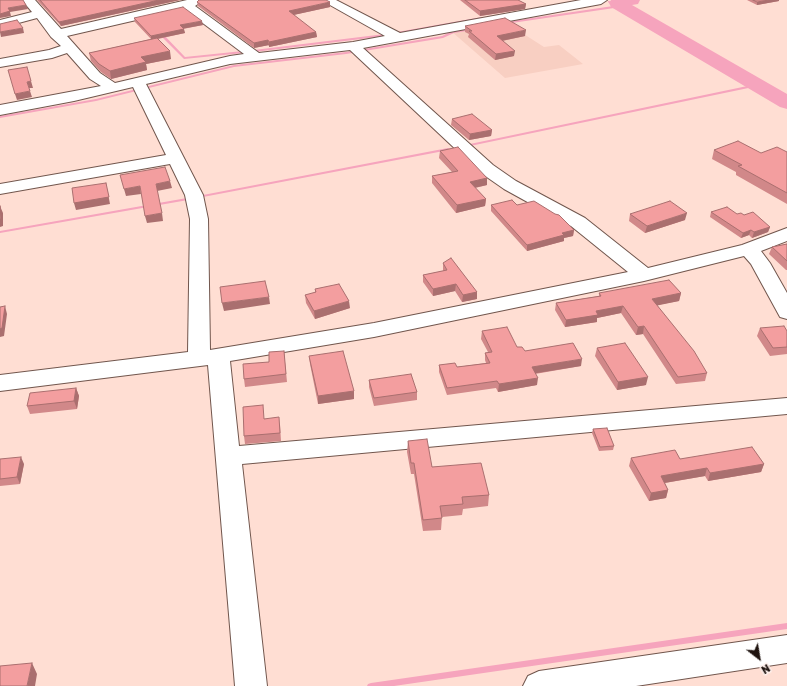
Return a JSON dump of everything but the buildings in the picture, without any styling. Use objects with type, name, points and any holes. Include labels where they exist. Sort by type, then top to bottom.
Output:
[{"type":"street","points":[[28,0],[68,48],[95,76],[114,88]]},
{"type":"street","points":[[327,0],[397,36]]},
{"type":"street","points":[[0,110],[74,97],[114,88],[140,87],[207,65],[256,57],[357,49],[397,36],[601,0]]},
{"type":"street","points":[[56,34],[192,2],[256,57]]},
{"type":"street","points":[[0,24],[40,14]]},
{"type":"street","points":[[0,63],[52,54],[68,48]]},
{"type":"street","points":[[357,49],[487,169],[510,185],[578,222],[644,275]]},
{"type":"street","points":[[140,87],[194,195],[199,219],[209,357],[230,456],[251,686]]},
{"type":"street","points":[[0,189],[176,158]]},
{"type":"street","points":[[0,383],[91,373],[209,357],[374,330],[644,275],[749,249],[787,234]]},
{"type":"street","points":[[749,249],[760,263],[787,312]]},
{"type":"street","points":[[230,456],[787,406]]},
{"type":"street","points":[[539,686],[787,649]]},
{"type":"shaded area","points":[[505,22],[544,47],[559,45],[583,64],[505,78],[451,31]]},
{"type":"waterway","points":[[632,0],[617,3],[787,103]]},
{"type":"waterway","points":[[609,2],[617,3]]},
{"type":"waterway","points":[[505,23],[620,6]]},
{"type":"waterway","points":[[398,32],[482,18]]},
{"type":"waterway","points":[[0,117],[96,100],[234,66],[346,53],[443,37],[453,32],[472,29]]},
{"type":"waterway","points":[[160,33],[184,58],[243,52]]},
{"type":"waterway","points":[[254,51],[385,35]]},
{"type":"waterway","points":[[470,145],[757,85]]},
{"type":"waterway","points":[[203,196],[448,149]]},
{"type":"waterway","points":[[0,232],[187,199]]},
{"type":"waterway","points":[[371,686],[787,626]]}]
